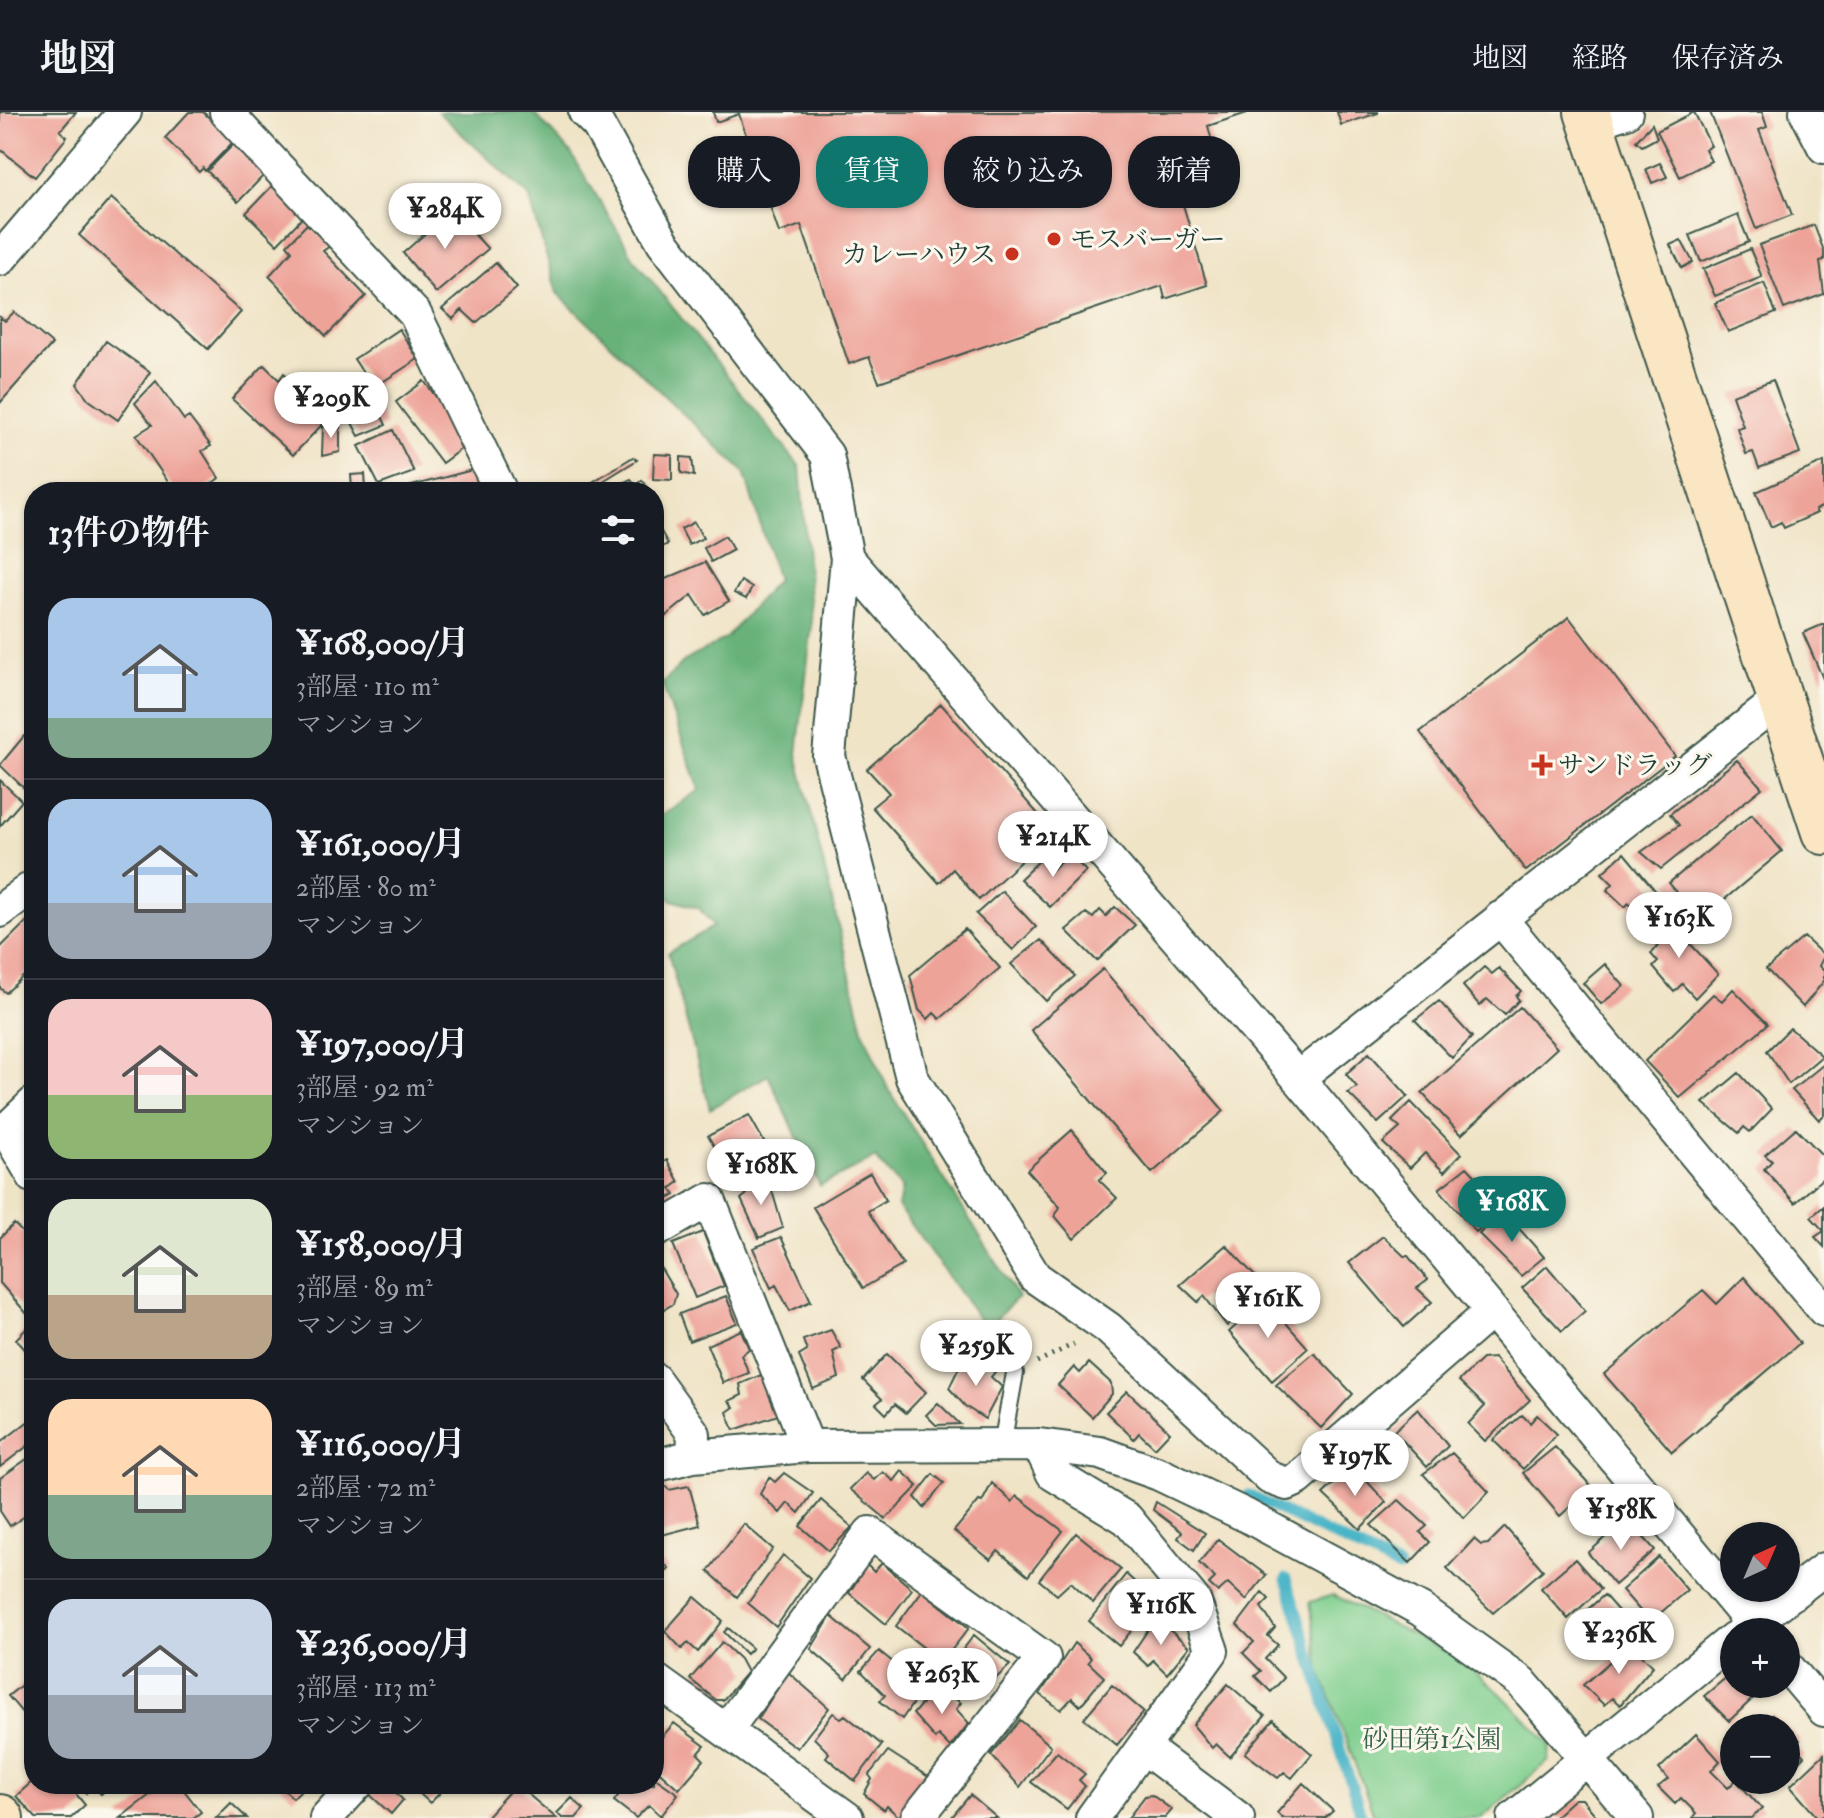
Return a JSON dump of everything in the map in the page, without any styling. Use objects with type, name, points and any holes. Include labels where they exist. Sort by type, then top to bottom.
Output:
[{"type":"street","points":[[0,259],[125,112]]},
{"type":"street","points":[[226,112],[415,314],[496,482]]},
{"type":"street","points":[[585,112],[598,125],[663,242],[827,455],[847,558],[829,756],[912,1078],[1035,1277],[1108,1328],[1270,1478],[1287,1484],[1298,1479],[1492,1311]]},
{"type":"street","points":[[1806,112],[1824,147]]},
{"type":"street","points":[[1601,116],[1779,700],[1816,787],[1824,832]]},
{"type":"street","points":[[847,558],[1298,1078],[1492,1311],[1737,1618]]},
{"type":"street","points":[[1298,1078],[1779,700]]},
{"type":"street","points":[[0,911],[24,895]]},
{"type":"street","points":[[1500,918],[1824,1310]]},
{"type":"street","points":[[24,1113],[3,1133],[24,1163]]},
{"type":"street","points":[[664,1226],[709,1200],[808,1446]]},
{"type":"street","points":[[664,1393],[694,1434],[693,1456]]},
{"type":"street","points":[[1039,1445],[1053,1474],[1127,1519],[1194,1600],[1212,1651],[1092,1818]]},
{"type":"street","points":[[664,1463],[693,1456],[808,1446],[1039,1445],[1100,1453],[1159,1474],[1247,1516],[1421,1610],[1521,1682],[1637,1818]]},
{"type":"street","points":[[727,1729],[870,1533],[1044,1658],[917,1818]]},
{"type":"street","points":[[1763,1618],[1824,1569]]},
{"type":"street","points":[[1514,1818],[1586,1756],[1720,1652]]},
{"type":"street","points":[[1800,1682],[1824,1710]]},
{"type":"street","points":[[664,1686],[847,1818]]},
{"type":"street","points":[[1143,1747],[1238,1818]]},
{"type":"street","points":[[326,1818],[348,1794]]},
{"type":"lane","points":[[1002,1445],[1015,1373]]},
{"type":"path","points":[[1015,1373],[1108,1328]]},
{"type":"green space","points":[[438,112],[533,112],[571,153],[635,260],[800,467],[812,625],[797,754],[864,1033],[888,1089],[1018,1297],[986,1329],[898,1207],[902,1188],[875,1158],[820,1186],[768,1075],[710,1109],[668,953],[714,926],[699,908],[672,900],[664,891],[664,813],[700,790],[664,690],[664,682],[683,662],[726,638],[777,580],[744,472],[557,293],[529,196]]},
{"type":"green space","name":"砂田第1公園","points":[[1333,1595],[1457,1657],[1498,1691],[1550,1744],[1549,1761],[1481,1818],[1375,1818],[1320,1670],[1310,1602]]},
{"type":"building","points":[[0,112],[76,112],[60,131],[67,137],[35,177],[0,149]]},
{"type":"building","points":[[189,112],[203,112],[234,141],[205,171],[203,168],[199,172],[165,138]]},
{"type":"building","points":[[713,112],[1247,112],[1208,126],[1211,136],[1128,136],[1128,208],[1184,208],[1207,285],[1165,299],[1162,286],[879,382],[869,357],[849,364],[801,225],[779,233],[771,208],[800,208],[800,136],[746,136],[739,114],[716,122]]},
{"type":"building","points":[[1337,112],[1378,112],[1378,113],[1341,125]]},
{"type":"building","points":[[1694,112],[1711,146],[1705,149],[1711,161],[1680,177],[1657,131]]},
{"type":"building","points":[[1710,112],[1762,112],[1767,127],[1759,130],[1792,215],[1756,229]]},
{"type":"building","points":[[1652,124],[1657,138],[1642,146],[1636,141]]},
{"type":"building","points":[[235,143],[266,173],[238,202],[207,171]]},
{"type":"building","points":[[1660,163],[1667,177],[1652,183],[1646,169]]},
{"type":"building","points":[[272,186],[304,216],[277,244],[246,213]]},
{"type":"building","points":[[111,198],[241,312],[208,349],[79,235]]},
{"type":"building","points":[[452,210],[488,249],[436,293],[403,253]]},
{"type":"building","points":[[1738,215],[1749,242],[1701,262],[1690,235]]},
{"type":"building","points":[[307,224],[330,246],[323,251],[366,296],[326,336],[269,276],[292,251],[287,245]]},
{"type":"building","points":[[1814,225],[1824,251],[1824,260],[1820,261],[1824,294],[1784,309],[1759,245]]},
{"type":"building","points":[[1681,240],[1693,262],[1682,268],[1670,245]]},
{"type":"building","points":[[1750,249],[1762,277],[1715,296],[1703,269]]},
{"type":"building","points":[[496,263],[517,288],[476,323],[462,310],[453,319],[442,309]]},
{"type":"building","points":[[1764,283],[1776,313],[1728,332],[1715,303]]},
{"type":"building","points":[[14,312],[52,344],[0,403],[0,317],[5,321]]},
{"type":"building","points":[[399,329],[418,359],[373,388],[354,359]]},
{"type":"building","points":[[106,341],[150,372],[118,420],[89,400],[77,384]]},
{"type":"building","points":[[264,365],[279,380],[284,373],[301,390],[309,382],[337,409],[293,455],[232,399]]},
{"type":"building","points":[[1773,380],[1800,453],[1759,468],[1753,452],[1746,454],[1737,428],[1743,426],[1732,395]]},
{"type":"building","points":[[156,381],[184,420],[189,417],[211,446],[202,451],[219,478],[214,482],[168,482],[136,435],[152,425],[135,403]]},
{"type":"building","points":[[424,381],[470,442],[442,463],[396,402]]},
{"type":"building","points":[[378,408],[386,425],[359,436],[350,419]]},
{"type":"building","points":[[323,426],[340,427],[340,452],[322,456]]},
{"type":"building","points":[[393,430],[414,472],[387,482],[377,482],[359,446]]},
{"type":"building","points":[[654,454],[672,455],[672,480],[653,479]]},
{"type":"building","points":[[633,457],[637,460],[601,482],[592,482]]},
{"type":"building","points":[[681,457],[692,458],[694,476],[681,473]]},
{"type":"building","points":[[1824,462],[1824,506],[1815,510],[1817,513],[1784,528],[1781,522],[1771,527],[1756,492]]},
{"type":"building","points":[[480,468],[484,482],[427,482]]},
{"type":"building","points":[[365,474],[366,482],[352,482],[351,475]]},
{"type":"building","points":[[694,522],[703,538],[689,545],[681,529]]},
{"type":"building","points":[[725,536],[733,550],[711,562],[704,548]]},
{"type":"building","points":[[705,562],[729,601],[705,615],[692,595],[664,618],[664,580]]},
{"type":"building","points":[[741,581],[752,588],[746,599],[734,593]]},
{"type":"building","points":[[1569,617],[1675,756],[1526,871],[1420,732]]},
{"type":"building","points":[[1824,624],[1824,681],[1803,633]]},
{"type":"building","points":[[941,704],[1053,831],[979,900],[953,869],[939,883],[872,807],[889,793],[867,769]]},
{"type":"building","points":[[24,736],[24,788],[0,765]]},
{"type":"building","points":[[1737,760],[1762,788],[1661,869],[1641,852],[1679,825],[1670,814]]},
{"type":"building","points":[[0,780],[22,801],[0,826]]},
{"type":"building","points":[[1752,814],[1782,851],[1700,920],[1669,883]]},
{"type":"building","points":[[1068,853],[1086,871],[1050,907],[1020,879],[1042,858],[1053,869]]},
{"type":"building","points":[[1624,853],[1659,895],[1638,912],[1629,903],[1625,907],[1607,890],[1613,884],[1602,873]]},
{"type":"building","points":[[1002,891],[1036,927],[1013,950],[976,914]]},
{"type":"building","points":[[1115,907],[1135,925],[1097,961],[1066,930],[1086,913],[1093,918],[1100,910],[1106,916]]},
{"type":"building","points":[[1665,916],[1718,974],[1695,998],[1682,984],[1674,992],[1653,967],[1658,962],[1651,954],[1658,946],[1645,933]]},
{"type":"building","points":[[24,924],[24,976],[6,993],[0,988],[0,948]]},
{"type":"building","points":[[965,929],[1000,968],[940,1019],[934,1013],[928,1019],[919,1010],[910,975]]},
{"type":"building","points":[[1804,937],[1824,956],[1819,966],[1824,971],[1824,981],[1803,1007],[1766,969]]},
{"type":"building","points":[[1041,940],[1075,976],[1046,1001],[1011,964]]},
{"type":"building","points":[[1605,964],[1624,986],[1601,1004],[1583,983]]},
{"type":"building","points":[[1484,967],[1492,974],[1499,968],[1521,991],[1516,996],[1519,1000],[1505,1015],[1487,999],[1480,1006],[1463,986]]},
{"type":"building","points":[[1103,969],[1224,1111],[1152,1173],[1031,1030]]},
{"type":"building","points":[[1733,989],[1768,1024],[1680,1098],[1645,1061],[1713,994],[1722,1001]]},
{"type":"building","points":[[1439,1001],[1472,1037],[1452,1058],[1415,1020]]},
{"type":"building","points":[[1520,1007],[1557,1048],[1461,1135],[1422,1093]]},
{"type":"building","points":[[1790,1028],[1822,1056],[1789,1084],[1767,1051]]},
{"type":"building","points":[[1369,1053],[1408,1096],[1378,1123],[1348,1093],[1357,1087],[1346,1074]]},
{"type":"building","points":[[1824,1064],[1824,1115],[1819,1120],[1792,1090]]},
{"type":"building","points":[[1739,1073],[1772,1109],[1750,1132],[1744,1127],[1739,1133],[1703,1103]]},
{"type":"building","points":[[1411,1102],[1461,1154],[1444,1172],[1425,1153],[1410,1168],[1383,1143],[1400,1128],[1392,1121]]},
{"type":"building","points":[[749,1115],[764,1142],[727,1168],[708,1136]]},
{"type":"building","points":[[1796,1128],[1824,1157],[1824,1177],[1795,1203],[1764,1169],[1772,1161],[1765,1155]]},
{"type":"building","points":[[1072,1130],[1107,1173],[1099,1180],[1117,1198],[1074,1239],[1055,1216],[1060,1207],[1027,1170]]},
{"type":"building","points":[[667,1160],[679,1182],[671,1188],[675,1195],[664,1201],[664,1162]]},
{"type":"building","points":[[1467,1167],[1505,1207],[1476,1232],[1439,1189]]},
{"type":"building","points":[[870,1173],[886,1200],[868,1211],[903,1265],[863,1288],[813,1207]]},
{"type":"building","points":[[761,1176],[770,1184],[783,1228],[759,1238],[741,1199],[746,1195],[742,1183]]},
{"type":"building","points":[[1824,1206],[1824,1231],[1811,1217]]},
{"type":"building","points":[[1504,1211],[1544,1257],[1521,1276],[1479,1234]]},
{"type":"building","points":[[14,1224],[24,1232],[24,1310],[0,1283],[0,1238]]},
{"type":"building","points":[[1824,1231],[1824,1247],[1815,1237]]},
{"type":"building","points":[[703,1232],[724,1286],[695,1298],[673,1244]]},
{"type":"building","points":[[1383,1236],[1404,1256],[1408,1256],[1428,1280],[1417,1288],[1432,1302],[1404,1327],[1349,1263]]},
{"type":"building","points":[[781,1237],[811,1301],[790,1311],[776,1285],[771,1288],[753,1248]]},
{"type":"building","points":[[1226,1245],[1267,1289],[1227,1326],[1204,1296],[1198,1302],[1180,1285]]},
{"type":"building","points":[[1547,1266],[1585,1311],[1562,1331],[1522,1288]]},
{"type":"building","points":[[664,1274],[676,1294],[673,1304],[664,1309]]},
{"type":"building","points":[[1744,1277],[1800,1343],[1672,1452],[1604,1374],[1703,1290],[1717,1304]]},
{"type":"building","points":[[726,1296],[737,1323],[689,1341],[679,1314]]},
{"type":"building","points":[[1265,1299],[1308,1348],[1272,1381],[1229,1332]]},
{"type":"building","points":[[741,1330],[749,1349],[741,1355],[749,1373],[723,1383],[707,1345]]},
{"type":"building","points":[[831,1330],[841,1348],[833,1352],[839,1378],[813,1389],[799,1356],[807,1351],[803,1340]]},
{"type":"building","points":[[24,1331],[24,1348],[16,1339]]},
{"type":"building","points":[[1314,1353],[1353,1394],[1321,1428],[1276,1385]]},
{"type":"building","points":[[887,1354],[926,1392],[906,1413],[895,1404],[886,1414],[876,1404],[882,1399],[863,1380]]},
{"type":"building","points":[[964,1357],[977,1370],[982,1364],[995,1372],[991,1377],[1002,1387],[985,1419],[965,1406],[949,1388]]},
{"type":"building","points":[[1494,1358],[1530,1400],[1485,1441],[1468,1424],[1485,1406],[1459,1381],[1482,1359]]},
{"type":"building","points":[[1089,1363],[1111,1383],[1112,1394],[1092,1417],[1058,1385],[1074,1367],[1080,1373]]},
{"type":"building","points":[[761,1375],[781,1414],[734,1430],[727,1412],[734,1407],[729,1401],[742,1395],[740,1384]]},
{"type":"building","points":[[1127,1391],[1170,1432],[1155,1448],[1139,1433],[1134,1439],[1106,1412]]},
{"type":"building","points":[[938,1403],[960,1424],[936,1425],[926,1415]]},
{"type":"building","points":[[1418,1409],[1448,1446],[1427,1467],[1394,1431]]},
{"type":"building","points":[[1522,1415],[1530,1423],[1537,1415],[1557,1434],[1523,1469],[1493,1440]]},
{"type":"building","points":[[24,1425],[24,1449],[0,1467],[0,1443]]},
{"type":"building","points":[[1555,1447],[1592,1487],[1560,1516],[1523,1473]]},
{"type":"building","points":[[1452,1453],[1489,1492],[1464,1518],[1423,1474]]},
{"type":"building","points":[[24,1461],[24,1517],[10,1526],[0,1511],[0,1478]]},
{"type":"building","points":[[1353,1466],[1386,1502],[1360,1529],[1323,1494]]},
{"type":"building","points":[[902,1471],[918,1486],[886,1519],[850,1489],[866,1473],[874,1480],[883,1472],[894,1481]]},
{"type":"building","points":[[784,1473],[813,1493],[799,1513],[788,1503],[780,1513],[760,1494],[769,1477],[775,1482]]},
{"type":"building","points":[[933,1474],[944,1483],[924,1508],[915,1497]]},
{"type":"building","points":[[992,1483],[1012,1502],[1017,1496],[1063,1531],[1028,1576],[998,1551],[991,1560],[954,1531],[979,1501],[982,1502]]},
{"type":"building","points":[[664,1486],[669,1490],[689,1486],[700,1525],[664,1534]]},
{"type":"building","points":[[821,1500],[852,1527],[829,1551],[800,1526]]},
{"type":"building","points":[[1399,1500],[1427,1526],[1420,1532],[1430,1542],[1410,1563],[1371,1525]]},
{"type":"building","points":[[1156,1502],[1205,1533],[1194,1550],[1178,1538],[1182,1532],[1153,1510]]},
{"type":"building","points":[[1627,1519],[1655,1550],[1615,1585],[1588,1553]]},
{"type":"building","points":[[744,1524],[773,1549],[737,1597],[708,1571]]},
{"type":"building","points":[[1505,1527],[1543,1570],[1493,1613],[1447,1568],[1474,1539],[1481,1545],[1488,1544]]},
{"type":"building","points":[[1076,1533],[1121,1569],[1093,1603],[1071,1582],[1057,1595],[1039,1580]]},
{"type":"building","points":[[1218,1539],[1266,1575],[1246,1600],[1228,1583],[1218,1592],[1209,1584],[1215,1578],[1199,1563]]},
{"type":"building","points":[[783,1555],[810,1578],[776,1627],[748,1603]]},
{"type":"building","points":[[1659,1557],[1687,1590],[1650,1622],[1622,1590]]},
{"type":"building","points":[[1575,1559],[1601,1589],[1568,1619],[1541,1588]]},
{"type":"building","points":[[882,1563],[912,1589],[886,1624],[849,1593],[867,1565],[874,1572]]},
{"type":"building","points":[[1126,1574],[1142,1589],[1128,1610],[1139,1621],[1119,1646],[1089,1621]]},
{"type":"building","points":[[922,1591],[969,1628],[942,1662],[896,1626]]},
{"type":"building","points":[[1262,1592],[1269,1599],[1261,1607],[1275,1628],[1268,1636],[1278,1645],[1265,1659],[1284,1678],[1271,1692],[1255,1676],[1261,1671],[1243,1653],[1254,1642],[1237,1625]]},
{"type":"building","points":[[1604,1595],[1634,1629],[1611,1650],[1578,1618]]},
{"type":"building","points":[[695,1597],[723,1621],[698,1652],[688,1643],[682,1649],[665,1631]]},
{"type":"building","points":[[831,1616],[870,1649],[846,1679],[811,1649]]},
{"type":"building","points":[[1156,1618],[1189,1647],[1167,1674],[1153,1660],[1148,1666],[1133,1652]]},
{"type":"building","points":[[728,1628],[752,1648],[746,1654],[724,1632]]},
{"type":"building","points":[[974,1635],[1010,1665],[989,1685],[979,1676],[974,1682],[953,1663]]},
{"type":"building","points":[[722,1642],[740,1659],[747,1672],[723,1700],[716,1700],[690,1679]]},
{"type":"building","points":[[1074,1643],[1091,1658],[1088,1662],[1104,1677],[1080,1706],[1072,1698],[1061,1710],[1040,1694]]},
{"type":"building","points":[[1630,1644],[1653,1666],[1620,1705],[1612,1698],[1604,1705],[1583,1685]]},
{"type":"building","points":[[879,1651],[924,1687],[902,1719],[880,1701],[885,1695],[861,1671]]},
{"type":"building","points":[[788,1672],[829,1708],[797,1748],[758,1719]]},
{"type":"building","points":[[24,1683],[24,1715],[8,1696]]},
{"type":"building","points":[[1720,1683],[1720,1698],[1753,1698],[1736,1714],[1722,1714],[1704,1696]]},
{"type":"building","points":[[1228,1684],[1265,1716],[1230,1757],[1216,1744],[1212,1748],[1193,1725]]},
{"type":"building","points":[[937,1685],[961,1703],[956,1709],[969,1723],[950,1747],[938,1735],[935,1739],[913,1714]]},
{"type":"building","points":[[1112,1685],[1144,1712],[1117,1745],[1084,1718]]},
{"type":"building","points":[[833,1713],[841,1718],[845,1715],[882,1745],[855,1781],[826,1757],[829,1753],[814,1738]]},
{"type":"building","points":[[1020,1720],[1051,1746],[1020,1787],[991,1755]]},
{"type":"building","points":[[1273,1720],[1312,1754],[1292,1778],[1284,1772],[1278,1778],[1245,1753]]},
{"type":"building","points":[[674,1723],[705,1746],[698,1754],[704,1760],[679,1789],[664,1776],[664,1734]]},
{"type":"building","points":[[1696,1734],[1720,1761],[1711,1771],[1720,1780],[1720,1794],[1749,1794],[1762,1809],[1751,1818],[1692,1818],[1696,1813],[1681,1798],[1675,1804],[1658,1787],[1668,1779],[1659,1769]]},
{"type":"building","points":[[888,1751],[930,1778],[899,1817],[887,1806],[884,1810],[864,1794],[872,1779],[869,1775]]},
{"type":"building","points":[[1057,1752],[1085,1774],[1079,1780],[1085,1786],[1067,1809],[1031,1782]]},
{"type":"building","points":[[1824,1754],[1824,1814],[1818,1818],[1797,1794],[1800,1794],[1800,1777]]},
{"type":"building","points":[[1303,1783],[1333,1811],[1325,1818],[1282,1818],[1277,1813]]},
{"type":"building","points":[[664,1784],[678,1794],[661,1816],[649,1805],[636,1818],[614,1801],[619,1794],[664,1794]]},
{"type":"building","points":[[24,1789],[24,1794],[76,1794],[85,1805],[71,1818],[36,1818],[16,1796]]},
{"type":"building","points":[[151,1794],[187,1794],[201,1812],[193,1818],[120,1818]]},
{"type":"building","points":[[369,1794],[397,1794],[403,1800],[391,1814]]},
{"type":"building","points":[[420,1794],[439,1794],[430,1803]]},
{"type":"building","points":[[507,1794],[528,1794],[556,1818],[485,1818]]},
{"type":"building","points":[[970,1795],[997,1818],[951,1818]]},
{"type":"building","points":[[1152,1795],[1172,1810],[1165,1818],[1128,1818],[1145,1796]]},
{"type":"building","points":[[572,1798],[584,1809],[576,1818],[562,1818],[557,1813]]},
{"type":"building","points":[[1574,1799],[1582,1799],[1598,1818],[1553,1818]]},
{"type":"building","points":[[231,1803],[247,1818],[216,1818]]},
{"type":"waterway","points":[[1248,1495],[1399,1568]]},
{"type":"waterway","points":[[1286,1579],[1362,1818]]},
{"type":"place","name":"モスバーガー","points":[[1054,239]]},
{"type":"place","name":"カレーハウス","points":[[1012,254]]},
{"type":"place","name":"サンドラッグ","points":[[1542,765]]}]
